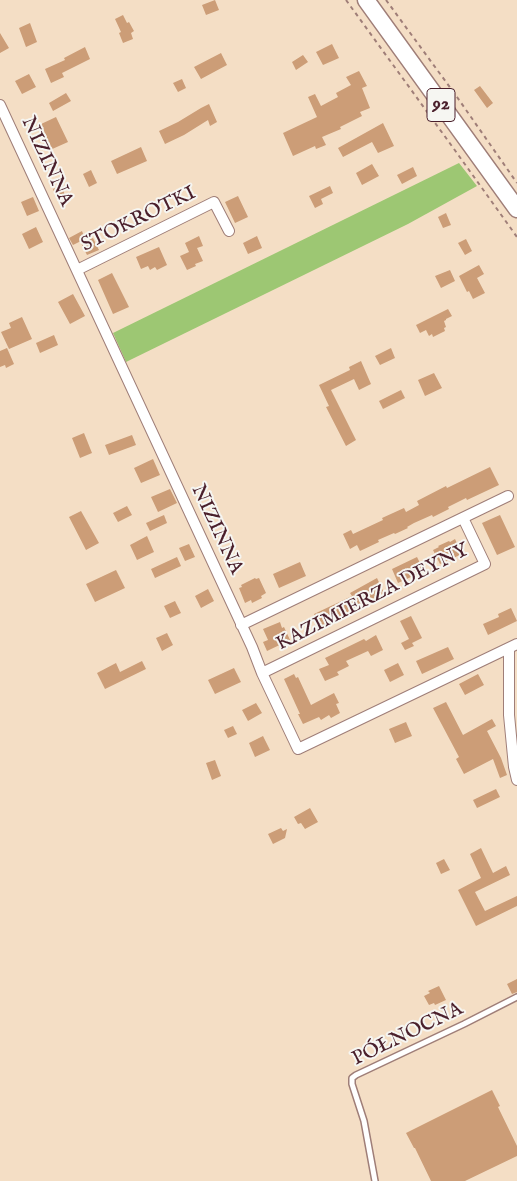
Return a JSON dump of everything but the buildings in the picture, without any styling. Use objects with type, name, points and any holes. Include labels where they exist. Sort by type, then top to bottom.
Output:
[{"type":"main road","name":"92","points":[[366,0],[517,209]]},
{"type":"street","name":"NIZINNA","points":[[0,105],[298,749],[513,646]]},
{"type":"street","name":"STOKROTKI","points":[[77,270],[214,202],[229,231]]},
{"type":"street","name":"KAZIMIERZA DEYNY","points":[[241,625],[508,496]]},
{"type":"street","name":"KAZIMIERZA DEYNY","points":[[262,673],[485,564],[463,518]]},
{"type":"street","points":[[513,646],[509,715],[517,780]]},
{"type":"lane","name":"PÓŁNOCNA","points":[[375,1181],[364,1121],[352,1084],[352,1078],[517,997]]},
{"type":"path","points":[[346,0],[517,237]]},
{"type":"path","points":[[386,0],[517,183]]},
{"type":"green space","points":[[459,163],[477,186],[408,224],[126,362],[113,333]]}]
